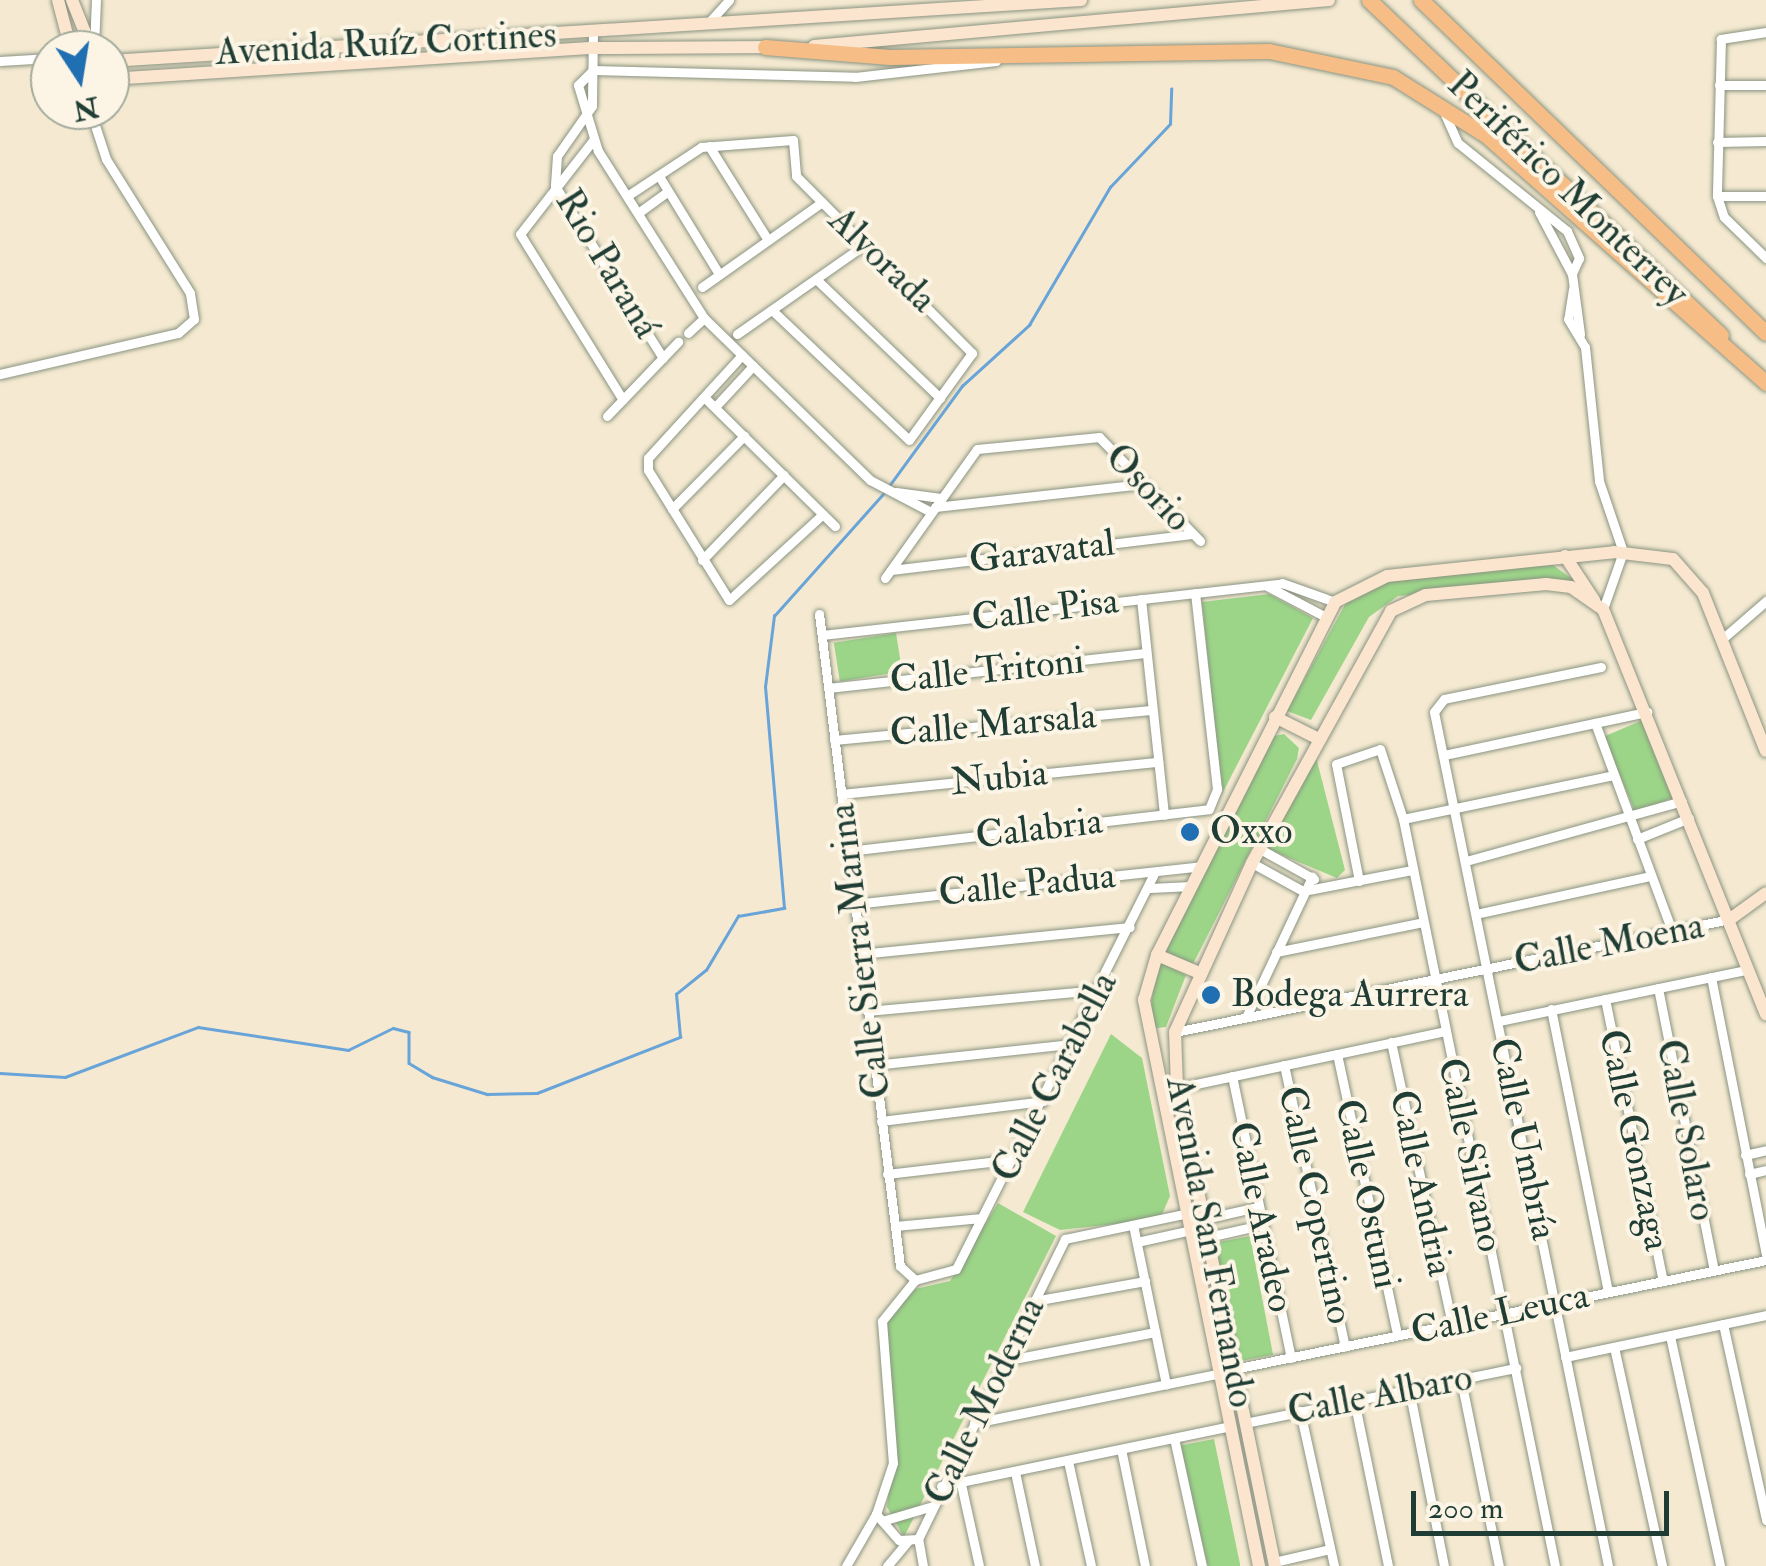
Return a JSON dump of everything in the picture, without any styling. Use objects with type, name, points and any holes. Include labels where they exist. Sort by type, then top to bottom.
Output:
[{"type":"highway","name":"Periférico Monterrey","points":[[1369,0],[1766,381]]},
{"type":"highway","name":"Periférico Monterrey","points":[[1421,0],[1766,333]]},
{"type":"highway","points":[[765,47],[890,57],[1129,49],[1336,60],[1437,97],[1766,381]]},
{"type":"street","points":[[58,0],[79,30]]},
{"type":"street","points":[[70,30],[72,0]]},
{"type":"street","points":[[94,30],[96,0]]},
{"type":"street","points":[[711,20],[729,0]]},
{"type":"street","points":[[783,14],[868,0]]},
{"type":"street","name":"Avenida Ruíz Cortines","points":[[130,60],[593,31],[783,14],[1081,0]]},
{"type":"street","points":[[130,78],[593,48],[765,47],[1113,13],[1329,0]]},
{"type":"street","points":[[593,31],[593,70]]},
{"type":"street","points":[[1764,255],[1724,216],[1717,196],[1717,142],[1719,48],[1727,33],[1766,32]]},
{"type":"street","points":[[1129,49],[1310,57],[1380,75],[1439,104],[1458,143],[1574,241],[1573,289],[1600,482],[1624,552],[1599,605]]},
{"type":"street","points":[[1035,54],[855,77],[593,70],[578,84],[594,139],[704,318],[889,492],[936,506],[1143,484]]},
{"type":"street","points":[[0,61],[30,59]]},
{"type":"street","points":[[1719,85],[1766,85]]},
{"type":"street","name":"Rio Paraná","points":[[587,120],[557,156],[554,186],[663,358]]},
{"type":"street","points":[[0,374],[178,333],[194,320],[190,294],[106,160],[96,130]]},
{"type":"street","points":[[594,139],[521,225],[522,244],[623,400]]},
{"type":"street","name":"Alvorada","points":[[709,146],[793,140],[796,176],[970,342],[940,398]]},
{"type":"street","points":[[1717,142],[1766,142]]},
{"type":"street","points":[[627,196],[709,146],[768,240]]},
{"type":"street","points":[[659,176],[719,274]]},
{"type":"street","points":[[638,213],[667,192]]},
{"type":"street","points":[[1717,196],[1766,196]]},
{"type":"street","points":[[702,287],[822,202]]},
{"type":"street","points":[[1538,211],[1572,274]]},
{"type":"street","points":[[738,334],[864,245]]},
{"type":"street","points":[[772,310],[909,440],[940,398],[816,279]]},
{"type":"street","points":[[688,334],[704,318]]},
{"type":"street","points":[[607,416],[678,342]]},
{"type":"street","points":[[742,355],[648,464],[729,600],[823,514]]},
{"type":"street","points":[[715,408],[754,366]]},
{"type":"street","points":[[704,396],[835,526]]},
{"type":"street","points":[[672,509],[744,436]]},
{"type":"street","name":"Osorio","points":[[936,506],[976,450],[1099,437],[1196,538]]},
{"type":"street","points":[[702,560],[784,476]]},
{"type":"street","points":[[889,492],[936,506]]},
{"type":"street","name":"Garavatal","points":[[936,506],[888,574],[1196,538]]},
{"type":"street","name":"Avenida San Fernando","points":[[1228,1371],[1191,1230],[1145,1011],[1157,955],[1336,602],[1371,578],[1565,556],[1644,553],[1673,559],[1695,578],[1721,640]]},
{"type":"street","points":[[1565,556],[1599,605],[1648,712],[1766,1016]]},
{"type":"street","name":"Calle Pisa","points":[[822,636],[1268,586],[1300,584],[1336,602]]},
{"type":"street","name":"Avenida San Fernando","points":[[1259,1566],[1208,1236],[1177,1088],[1175,1032],[1197,972],[1376,628],[1406,602],[1546,584],[1599,605]]},
{"type":"street","points":[[1268,586],[1326,617]]},
{"type":"street","name":"Calabria","points":[[848,851],[1209,809],[1217,789],[1196,593]]},
{"type":"street","points":[[1141,599],[1164,815]]},
{"type":"street","points":[[1765,747],[1762,726],[1721,640],[1766,601]]},
{"type":"street","name":"Calle Sierra Marina","points":[[819,614],[901,1272],[915,1280]]},
{"type":"street","name":"Calle Tritoni","points":[[828,688],[1145,653]]},
{"type":"street","name":"Calle Umbría","points":[[1601,667],[1444,699],[1434,712],[1608,1566]]},
{"type":"street","name":"Calle Marsala","points":[[834,740],[1152,710]]},
{"type":"street","points":[[1444,755],[1648,712]]},
{"type":"street","points":[[1275,718],[1317,738]]},
{"type":"street","points":[[1595,723],[1672,932]]},
{"type":"street","name":"Calle Silvano","points":[[1359,881],[1337,761],[1380,748],[1403,819],[1555,1566]]},
{"type":"street","name":"Nubia","points":[[841,794],[1158,762]]},
{"type":"street","points":[[1403,819],[1613,774]]},
{"type":"street","points":[[1466,860],[1630,822],[1682,801]]},
{"type":"street","points":[[1636,839],[1689,818]]},
{"type":"street","points":[[1260,849],[1312,877],[1323,888]]},
{"type":"street","points":[[1252,863],[1304,891],[1412,870]]},
{"type":"street","name":"Calle Padua","points":[[854,904],[1200,866]]},
{"type":"street","name":"Calle Carabella","points":[[915,1280],[946,1276],[982,1218],[1100,990],[1155,872]]},
{"type":"street","points":[[1476,914],[1650,876]]},
{"type":"street","points":[[1246,1015],[1312,877]]},
{"type":"street","points":[[1150,888],[1190,886]]},
{"type":"street","points":[[1730,919],[1766,893]]},
{"type":"street","name":"Calle Moena","points":[[1175,1032],[1730,919]]},
{"type":"street","points":[[1276,952],[1422,922]]},
{"type":"street","points":[[860,954],[1130,927]]},
{"type":"street","points":[[1157,955],[1197,972]]},
{"type":"street","points":[[1499,1021],[1748,969]]},
{"type":"street","points":[[1711,977],[1766,1258]]},
{"type":"street","name":"Calle Solaro","points":[[1658,988],[1714,1271]]},
{"type":"street","points":[[867,1011],[1100,990]]},
{"type":"street","name":"Calle Gonzaga","points":[[1605,999],[1663,1282]]},
{"type":"street","points":[[1551,1009],[1608,1291]]},
{"type":"street","points":[[1177,1088],[1445,1031]]},
{"type":"street","name":"Calle Andria","points":[[1391,1042],[1452,1324]]},
{"type":"street","points":[[874,1065],[1072,1044]]},
{"type":"street","name":"Calle Ostuni","points":[[1337,1054],[1398,1335]]},
{"type":"street","name":"Calle Copertino","points":[[1284,1065],[1345,1346]]},
{"type":"street","name":"Calle Aradeo","points":[[1232,1076],[1291,1358]]},
{"type":"street","points":[[880,1121],[1043,1101]]},
{"type":"street","points":[[1745,1155],[1766,1150]]},
{"type":"street","points":[[887,1174],[1015,1159]]},
{"type":"street","points":[[1749,1174],[1766,1170]]},
{"type":"street","points":[[1204,1219],[1257,1207]]},
{"type":"street","points":[[1166,1385],[1133,1225],[1188,1214]]},
{"type":"street","points":[[895,1226],[982,1218]]},
{"type":"street","name":"Calle Moderna","points":[[924,1566],[913,1540],[1065,1239],[1133,1225]]},
{"type":"street","points":[[1208,1236],[1261,1225]]},
{"type":"street","points":[[1136,1242],[1191,1230]]},
{"type":"street","name":"Calle Leuca","points":[[974,1424],[1766,1258]]},
{"type":"street","points":[[846,1566],[879,1518],[893,1462],[882,1321],[915,1280]]},
{"type":"street","points":[[1034,1301],[1144,1281]]},
{"type":"street","points":[[1565,1357],[1766,1316]]},
{"type":"street","points":[[1723,1324],[1766,1520]]},
{"type":"street","points":[[1003,1362],[1155,1332]]},
{"type":"street","points":[[1670,1336],[1720,1566]]},
{"type":"street","points":[[1614,1347],[1662,1566]]},
{"type":"street","name":"Calle Albaro","points":[[941,1486],[1516,1368]]},
{"type":"street","points":[[1460,1380],[1500,1566]]},
{"type":"street","points":[[1408,1389],[1444,1566]]},
{"type":"street","points":[[1354,1400],[1388,1566]]},
{"type":"street","points":[[1300,1411],[1334,1566]]},
{"type":"street","name":"Avenida San Fernando","points":[[1238,1424],[1274,1564]]},
{"type":"street","points":[[1174,1438],[1202,1566]]},
{"type":"street","points":[[1121,1450],[1145,1566]]},
{"type":"street","points":[[1068,1461],[1090,1566]]},
{"type":"street","points":[[1015,1472],[1034,1566]]},
{"type":"street","points":[[961,1484],[980,1566]]},
{"type":"street","points":[[879,1518],[933,1506]]},
{"type":"street","points":[[879,1518],[913,1540],[887,1566]]},
{"type":"street","points":[[1274,1564],[1330,1548]]},
{"type":"green space","points":[[1550,563],[1575,581],[1398,596],[1369,617],[1311,720],[1287,711],[1347,601],[1383,582]]},
{"type":"green space","points":[[1269,594],[1313,618],[1222,794],[1202,602]]},
{"type":"green space","points":[[896,633],[902,672],[840,681],[834,643]]},
{"type":"green space","points":[[1643,720],[1675,796],[1636,813],[1603,737]]},
{"type":"green space","points":[[1284,734],[1299,748],[1297,759],[1193,964],[1163,951],[1269,737]]},
{"type":"green space","points":[[1316,757],[1345,870],[1337,878],[1265,848]]},
{"type":"green space","points":[[1157,961],[1186,975],[1166,1027],[1148,1029]]},
{"type":"green space","points":[[1111,1034],[1142,1058],[1170,1196],[1160,1219],[1060,1230],[1023,1212]]},
{"type":"green space","points":[[998,1203],[1056,1236],[904,1537],[887,1507],[895,1427],[881,1324],[915,1289],[950,1281]]},
{"type":"green space","points":[[1250,1236],[1273,1355],[1233,1363],[1210,1244]]},
{"type":"green space","points":[[1214,1439],[1240,1566],[1208,1566],[1178,1446]]},
{"type":"waterway","points":[[889,486],[962,386],[1029,325],[1110,187],[1170,124],[1171,89]]},
{"type":"waterway","points":[[0,1073],[65,1077],[198,1027],[348,1050],[393,1028],[409,1032],[409,1063],[432,1077],[487,1094],[537,1093],[680,1037],[676,994],[706,970],[738,916],[784,908],[765,687],[774,616],[884,493]]},
{"type":"place","name":"Oxxo","points":[[1190,832]]},
{"type":"place","name":"Bodega Aurrera","points":[[1211,995]]}]
